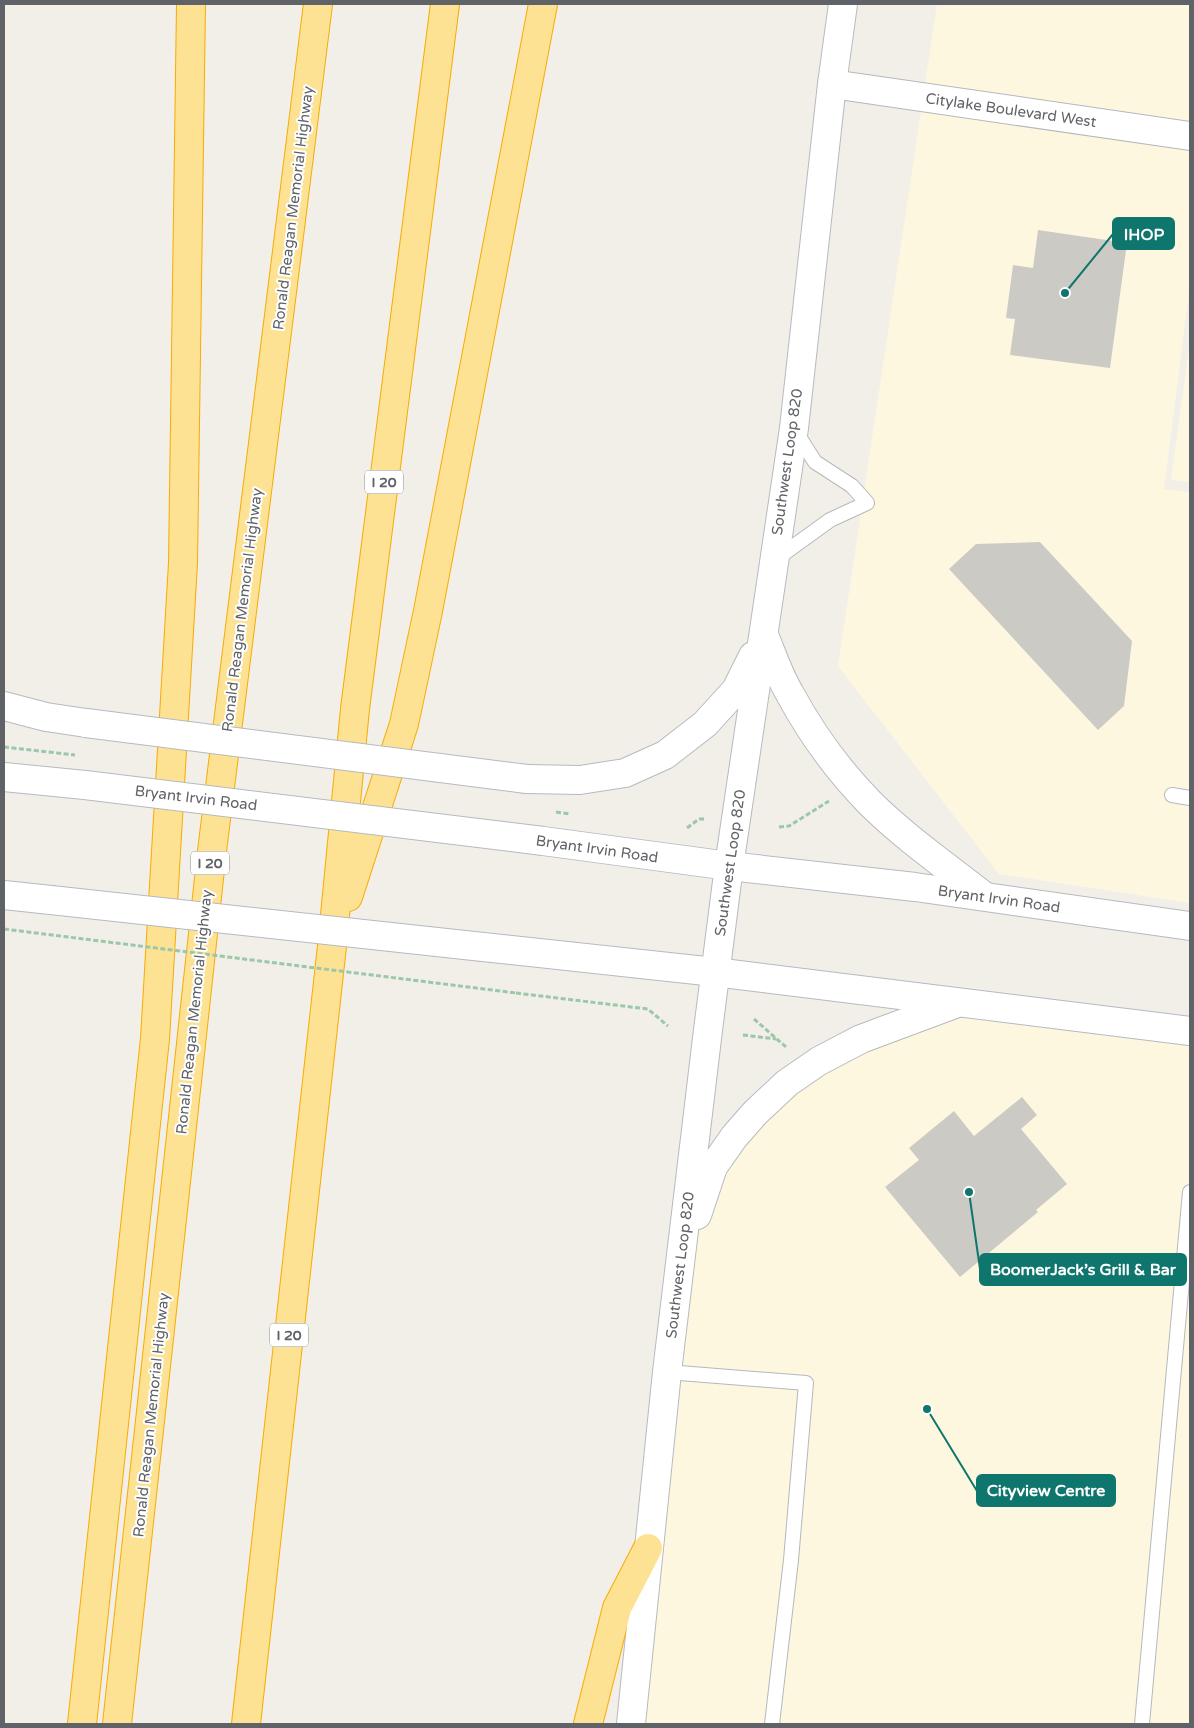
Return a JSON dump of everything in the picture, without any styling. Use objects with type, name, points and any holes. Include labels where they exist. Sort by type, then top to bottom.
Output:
[{"type":"highway","points":[[82,1724],[155,1039],[183,563],[191,4]]},
{"type":"highway","name":"Ronald Reagan Memorial Highway","points":[[117,1724],[212,851],[318,4]]},
{"type":"highway","name":"I 20","points":[[246,1724],[332,946],[355,708],[445,4]]},
{"type":"highway","points":[[332,946],[404,724],[428,611],[543,4]]},
{"type":"highway","points":[[588,1724],[616,1608],[648,1548]]},
{"type":"main road","name":"Southwest Loop 820","points":[[631,1724],[678,1271],[729,866],[794,428],[832,84],[843,4]]},
{"type":"main road","name":"Citylake Boulevard West","points":[[832,84],[1190,136]]},
{"type":"main road","points":[[4,706],[46,717],[86,723],[527,779],[580,780],[625,773],[665,754],[705,724],[736,690],[764,635]]},
{"type":"main road","points":[[764,635],[789,694],[843,772],[870,802],[915,842],[986,897]]},
{"type":"main road","name":"Bryant Irvin Road","points":[[4,777],[85,785],[544,841],[729,866],[915,887],[1190,926]]},
{"type":"main road","points":[[4,895],[715,972],[1190,1031]]},
{"type":"main road","points":[[678,1271],[713,1167],[734,1137],[755,1113],[787,1083],[820,1061],[861,1039],[960,1003]]},
{"type":"lane","points":[[773,561],[830,520],[867,503],[852,486],[815,462],[794,428]]},
{"type":"lane","points":[[1172,795],[1190,798]]},
{"type":"lane","points":[[1142,1724],[1190,1192]]},
{"type":"lane","points":[[667,1372],[806,1383],[791,1560],[772,1724]]},
{"type":"path","points":[[780,826],[789,826],[836,796]]},
{"type":"path","points":[[570,814],[580,815]]},
{"type":"path","points":[[679,827],[688,828],[699,819],[707,820]]},
{"type":"path","points":[[4,930],[648,1009],[668,1026]]},
{"type":"path","points":[[754,1019],[788,1049]]},
{"type":"path","points":[[743,1035],[777,1039]]},
{"type":"shaded area","points":[[937,4],[1190,4],[1190,284],[1164,489],[1190,492],[1190,903],[999,874],[838,666]]},
{"type":"shaded area","points":[[1190,340],[1190,482],[1171,480]]},
{"type":"shaded area","points":[[960,1003],[1190,1031],[1190,1724],[631,1724],[678,1271],[713,1167],[787,1083]]},
{"type":"building","points":[[1038,230],[1127,243],[1110,368],[1010,355],[1015,319],[1006,318],[1013,265],[1033,268]]},
{"type":"building","points":[[1040,542],[1132,641],[1124,706],[1098,730],[949,569],[976,544]]},
{"type":"building","points":[[1022,1097],[1037,1115],[1021,1129],[1067,1184],[1036,1210],[1038,1212],[960,1277],[885,1187],[919,1160],[909,1148],[954,1111],[974,1136]]},
{"type":"place","name":"IHOP","points":[[1065,293]]},
{"type":"place","name":"BoomerJack’s Grill & Bar","points":[[969,1192]]},
{"type":"place","name":"Cityview Centre","points":[[927,1409]]}]
